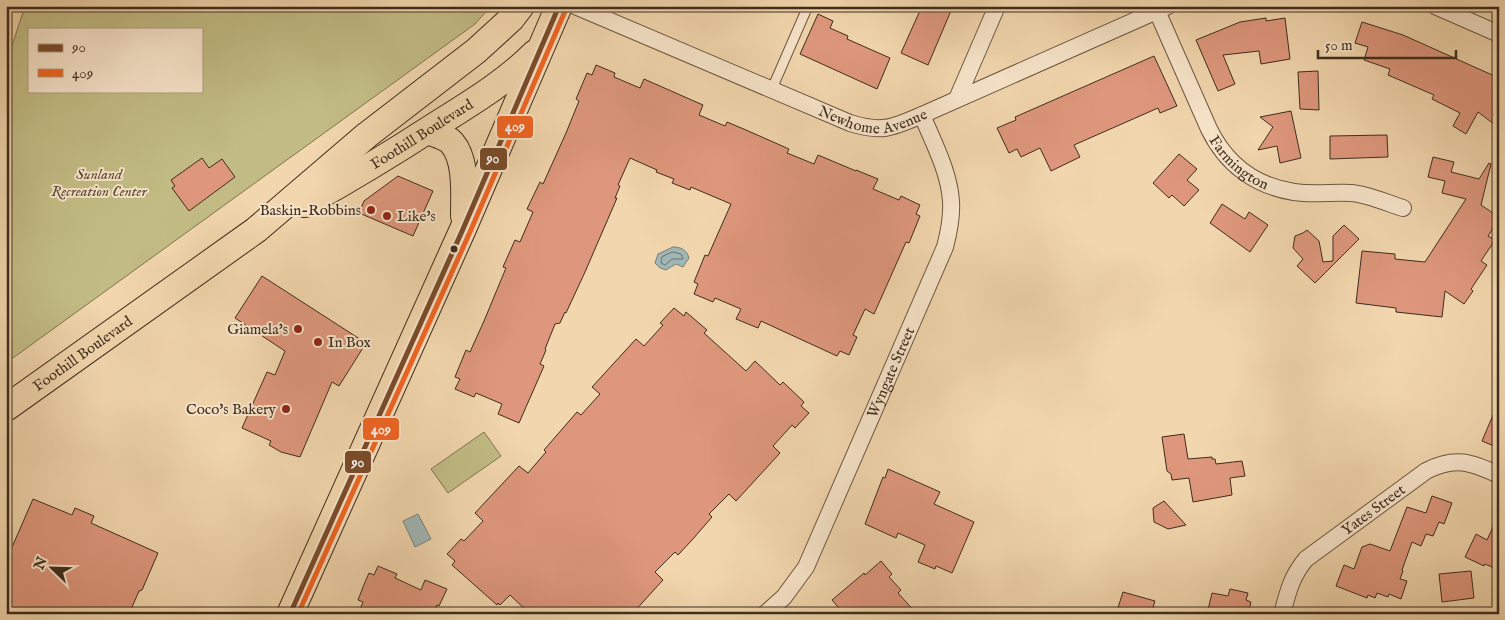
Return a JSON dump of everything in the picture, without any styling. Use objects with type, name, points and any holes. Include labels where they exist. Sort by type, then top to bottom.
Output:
[{"type":"main road","name":"Foothill Boulevard","points":[[6,408],[256,230],[367,136],[476,52],[511,19],[521,6]]},
{"type":"main road","name":"Foothill Boulevard","points":[[256,230],[376,163],[428,131],[517,71],[542,46],[560,6]]},
{"type":"main road","points":[[290,614],[463,229],[542,46]]},
{"type":"main road","points":[[428,131],[453,144],[458,155],[463,170],[463,229]]},
{"type":"street","name":"Newhome Avenue","points":[[575,6],[771,91],[850,123],[873,129],[890,128],[922,116],[1163,9]]},
{"type":"street","points":[[957,99],[996,6]]},
{"type":"street","points":[[1435,6],[1499,34]]},
{"type":"street","name":"Farmington","points":[[1163,9],[1209,129],[1216,143],[1233,164],[1248,175],[1274,187],[1294,192],[1354,193],[1403,208]]},
{"type":"street","name":"Wyngate Street","points":[[765,614],[784,597],[806,567],[945,247],[950,224],[950,192],[943,166],[922,116]]},
{"type":"street","name":"Yates Street","points":[[1282,614],[1289,587],[1296,572],[1306,559],[1426,471],[1448,462],[1458,461],[1474,464],[1499,475]]},
{"type":"lane","points":[[771,91],[808,6]]},
{"type":"green space","name":"Sunland Recreation Center","points":[[25,6],[491,6],[475,24],[6,363],[6,64]]},
{"type":"green space","points":[[484,432],[501,456],[448,493],[431,469]]},
{"type":"water","points":[[673,247],[683,250],[689,258],[683,267],[676,264],[666,270],[660,268],[655,263],[658,254]]},
{"type":"water","points":[[418,514],[431,539],[415,547],[403,521]]},
{"type":"building","points":[[922,6],[953,6],[928,65],[901,53]]},
{"type":"building","points":[[818,14],[833,21],[830,28],[848,36],[847,39],[890,58],[877,89],[800,54]]},
{"type":"building","points":[[1266,18],[1266,21],[1285,18],[1290,59],[1261,64],[1259,51],[1223,55],[1235,84],[1218,91],[1196,40],[1240,22]]},
{"type":"building","points":[[1362,22],[1403,35],[1499,78],[1499,128],[1478,112],[1466,134],[1453,126],[1460,113],[1432,99],[1434,95],[1388,75],[1390,69],[1364,60],[1368,47],[1355,43]]},
{"type":"building","points":[[1154,56],[1177,106],[1160,113],[1158,108],[1074,145],[1080,157],[1051,171],[1040,148],[1021,157],[1017,149],[1009,153],[997,128],[1016,120],[1015,117]]},
{"type":"building","points":[[596,65],[615,73],[614,77],[640,88],[644,79],[703,105],[699,115],[725,126],[727,122],[746,130],[789,149],[787,153],[814,164],[818,155],[878,179],[873,189],[899,200],[901,196],[920,205],[916,214],[920,216],[909,243],[906,242],[874,314],[865,309],[853,335],[857,337],[849,355],[840,351],[837,356],[761,321],[758,328],[736,319],[741,309],[715,298],[713,302],[694,294],[698,284],[694,282],[705,255],[708,256],[731,204],[691,187],[690,190],[672,183],[674,179],[630,158],[618,185],[620,186],[615,198],[617,198],[585,272],[566,313],[560,323],[555,324],[540,364],[544,366],[519,423],[498,414],[502,404],[476,393],[474,397],[455,389],[460,379],[455,377],[466,350],[470,352],[506,268],[503,267],[515,240],[520,242],[533,212],[527,209],[540,182],[543,184],[566,133],[579,101],[576,99],[587,73],[592,75]]},
{"type":"building","points":[[1318,71],[1319,110],[1300,109],[1298,72]]},
{"type":"building","points":[[1291,111],[1301,158],[1280,163],[1277,146],[1258,150],[1273,127],[1260,117]]},
{"type":"building","points":[[1387,135],[1388,157],[1330,159],[1330,136]]},
{"type":"building","points":[[1179,154],[1197,169],[1187,180],[1199,190],[1184,206],[1172,195],[1169,198],[1153,183]]},
{"type":"building","points":[[1433,157],[1454,162],[1451,172],[1479,179],[1489,163],[1491,164],[1481,205],[1499,217],[1499,219],[1488,236],[1495,240],[1481,261],[1487,265],[1471,289],[1473,291],[1464,304],[1445,291],[1442,317],[1396,312],[1396,308],[1356,303],[1362,251],[1395,254],[1395,259],[1425,262],[1466,199],[1442,193],[1445,181],[1428,177]]},
{"type":"building","points":[[202,158],[209,168],[222,159],[235,177],[189,211],[172,188],[175,186],[171,180]]},
{"type":"building","points":[[398,176],[433,191],[413,236],[359,213],[364,201]]},
{"type":"building","points":[[1222,204],[1245,219],[1249,212],[1268,225],[1250,252],[1210,223]]},
{"type":"building","points":[[1344,225],[1359,239],[1315,283],[1297,266],[1303,259],[1293,248],[1295,236],[1307,230],[1319,241],[1323,262],[1333,261],[1333,236]]},
{"type":"building","points":[[262,276],[366,343],[339,386],[332,382],[300,457],[281,452],[269,445],[271,441],[242,428],[267,372],[275,375],[285,351],[235,318]]},
{"type":"building","points":[[674,308],[684,316],[686,312],[707,330],[704,333],[746,371],[755,361],[780,385],[783,382],[804,402],[801,406],[809,413],[795,428],[792,425],[773,446],[780,453],[736,501],[729,494],[709,514],[712,517],[678,555],[675,552],[655,572],[663,580],[632,614],[530,614],[510,595],[500,605],[498,603],[497,605],[452,565],[455,561],[447,554],[461,539],[464,541],[483,521],[475,513],[519,466],[528,473],[546,452],[544,450],[577,412],[581,415],[600,394],[592,387],[636,339],[644,346],[663,325],[660,323]]},
{"type":"building","points":[[1499,401],[1499,448],[1482,441]]},
{"type":"building","points":[[1184,434],[1188,459],[1212,457],[1212,459],[1215,459],[1216,464],[1242,461],[1245,476],[1230,478],[1232,495],[1193,502],[1189,478],[1172,480],[1171,474],[1167,471],[1162,437]]},
{"type":"building","points":[[888,469],[940,492],[934,504],[974,522],[952,573],[936,566],[935,569],[918,562],[925,545],[898,533],[896,538],[865,524],[883,477],[885,478]]},
{"type":"building","points":[[1432,496],[1452,503],[1444,524],[1439,522],[1433,536],[1426,534],[1421,546],[1412,542],[1400,579],[1407,581],[1401,599],[1389,594],[1388,597],[1377,593],[1375,598],[1368,595],[1367,598],[1336,586],[1344,565],[1354,569],[1362,547],[1370,544],[1390,551],[1407,507],[1426,513]]},
{"type":"building","points":[[33,499],[72,515],[75,508],[94,516],[91,523],[158,553],[129,614],[6,614],[6,561]]},
{"type":"building","points":[[1164,501],[1186,525],[1168,529],[1154,522],[1153,508]]},
{"type":"building","points":[[1499,514],[1499,570],[1485,564],[1484,566],[1465,557],[1476,534],[1487,540]]},
{"type":"building","points":[[881,561],[892,574],[889,577],[901,590],[898,593],[917,614],[844,614],[832,600]]},
{"type":"building","points":[[378,566],[397,574],[395,578],[421,590],[425,580],[447,589],[434,614],[358,614],[363,602],[358,600],[365,582],[369,573],[374,575]]},
{"type":"building","points":[[1471,571],[1474,598],[1442,602],[1439,574]]},
{"type":"building","points":[[1230,589],[1248,593],[1246,600],[1251,602],[1248,614],[1207,614],[1212,593],[1228,596]]},
{"type":"building","points":[[1123,592],[1155,601],[1151,614],[1116,614]]},
{"type":"transit line","name":"90","points":[[290,614],[463,229],[559,6]]},
{"type":"transit line","name":"409","points":[[298,614],[470,232],[566,9]]},
{"type":"place","name":"Baskin-Robbins","points":[[371,210]]},
{"type":"place","name":"Like's","points":[[387,216]]},
{"type":"place","name":"Giamela's","points":[[298,329]]},
{"type":"place","name":"In Box","points":[[318,342]]},
{"type":"place","name":"Coco's Bakery","points":[[286,409]]}]
